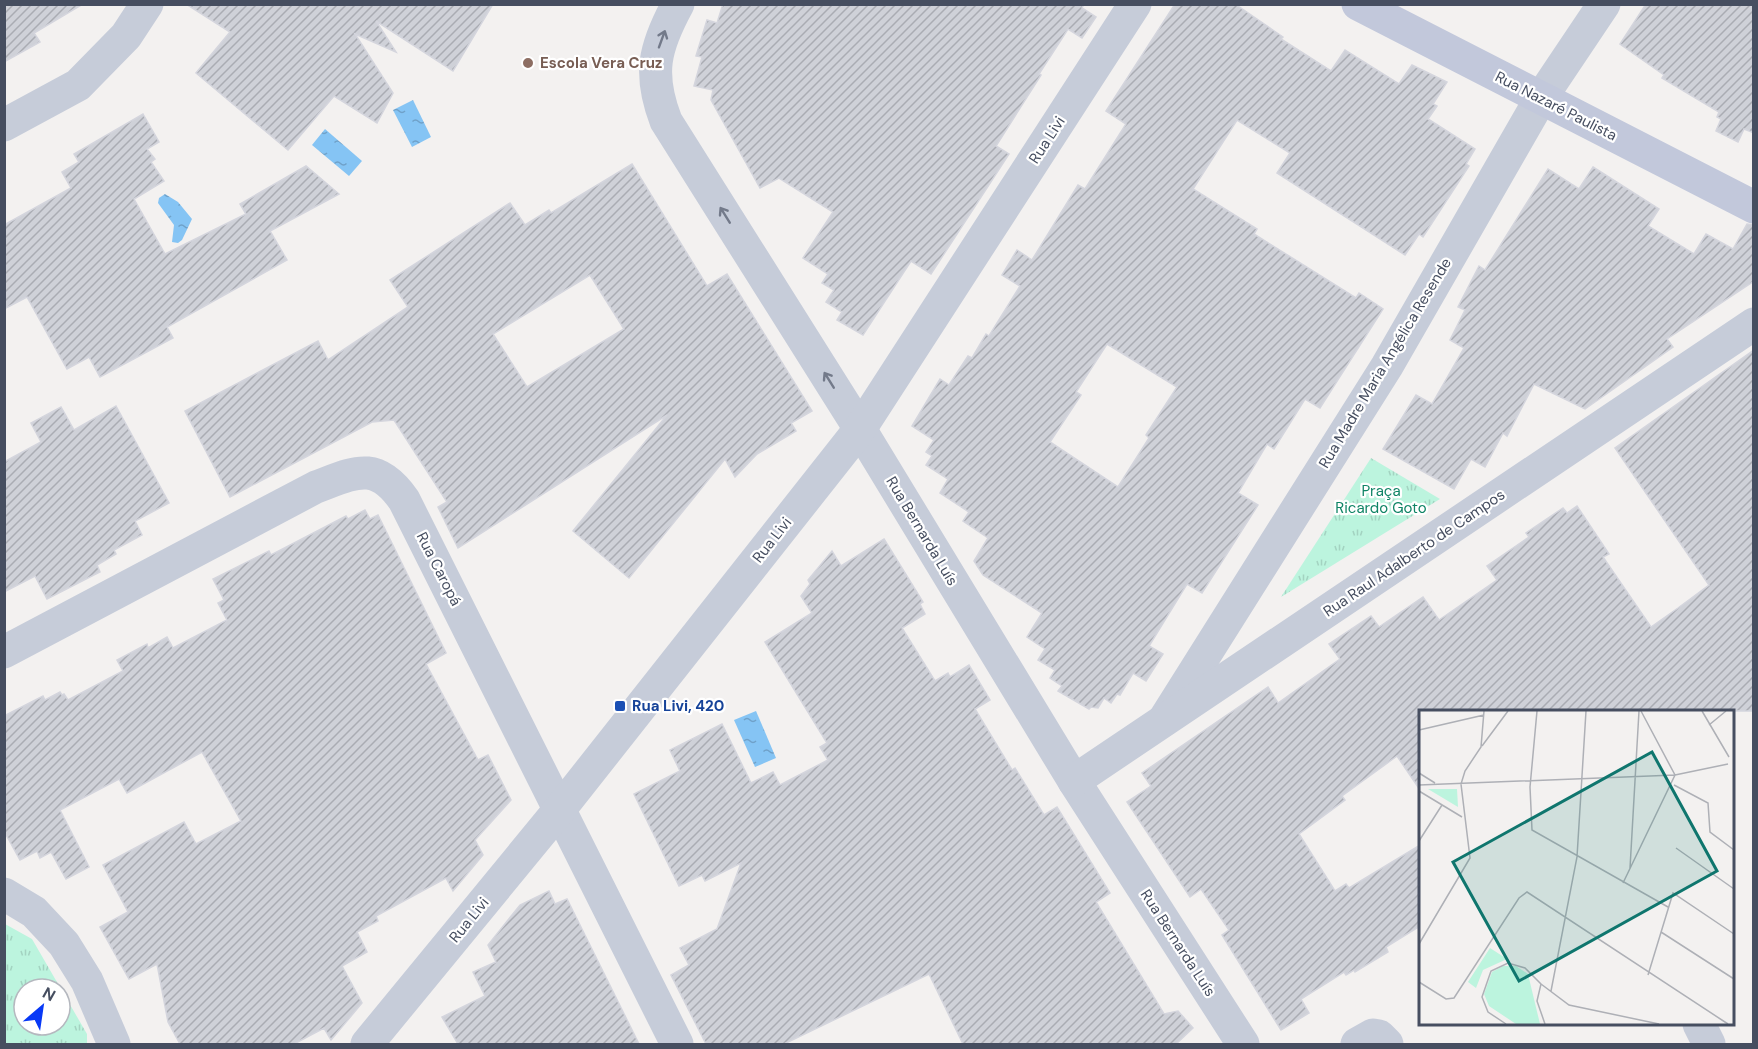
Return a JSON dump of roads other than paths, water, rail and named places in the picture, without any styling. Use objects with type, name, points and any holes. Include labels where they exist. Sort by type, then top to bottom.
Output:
[{"type":"street","points":[[4,125],[78,85],[126,36],[147,4]]},
{"type":"street","name":"Rua Bernarda Luís","points":[[678,4],[667,24],[656,56],[655,79],[658,100],[666,121],[860,429],[1074,781],[1243,1044]]},
{"type":"street","name":"Rua Livi","points":[[367,1044],[560,809],[860,429],[1135,4]]},
{"type":"street","name":"Rua Nazaré Paulista","points":[[1358,4],[1754,207]]},
{"type":"street","name":"Rua Madre Maria Angélica Resende","points":[[1164,720],[1387,366],[1541,98],[1604,4]]},
{"type":"street","name":"Rua Raul Adalberto de Campos","points":[[1074,781],[1754,324]]},
{"type":"street","name":"Rua Caropá","points":[[4,652],[316,488],[350,474],[370,472],[387,479],[404,500],[677,1044]]},
{"type":"street","points":[[4,894],[34,912],[64,944],[87,981],[114,1044]]},
{"type":"street","points":[[1700,1025],[1709,1044]]},
{"type":"street","points":[[1358,1044],[1373,1035],[1379,1036],[1387,1044]]},
{"type":"water","points":[[413,100],[431,137],[412,147],[393,110]]},
{"type":"water","points":[[325,129],[362,161],[349,176],[312,145]]},
{"type":"water","points":[[165,194],[178,202],[192,219],[182,240],[178,243],[172,242],[174,225],[158,203],[159,198]]},
{"type":"water","points":[[756,711],[776,758],[755,767],[734,720]]},
{"type":"place","name":"Escola Vera Cruz","points":[[528,63]]},
{"type":"place","name":"Rua Livi, 420","points":[[620,706]]},
{"type":"park label","name":"Praça Ricardo Goto","points":[[1381,500]]}]
